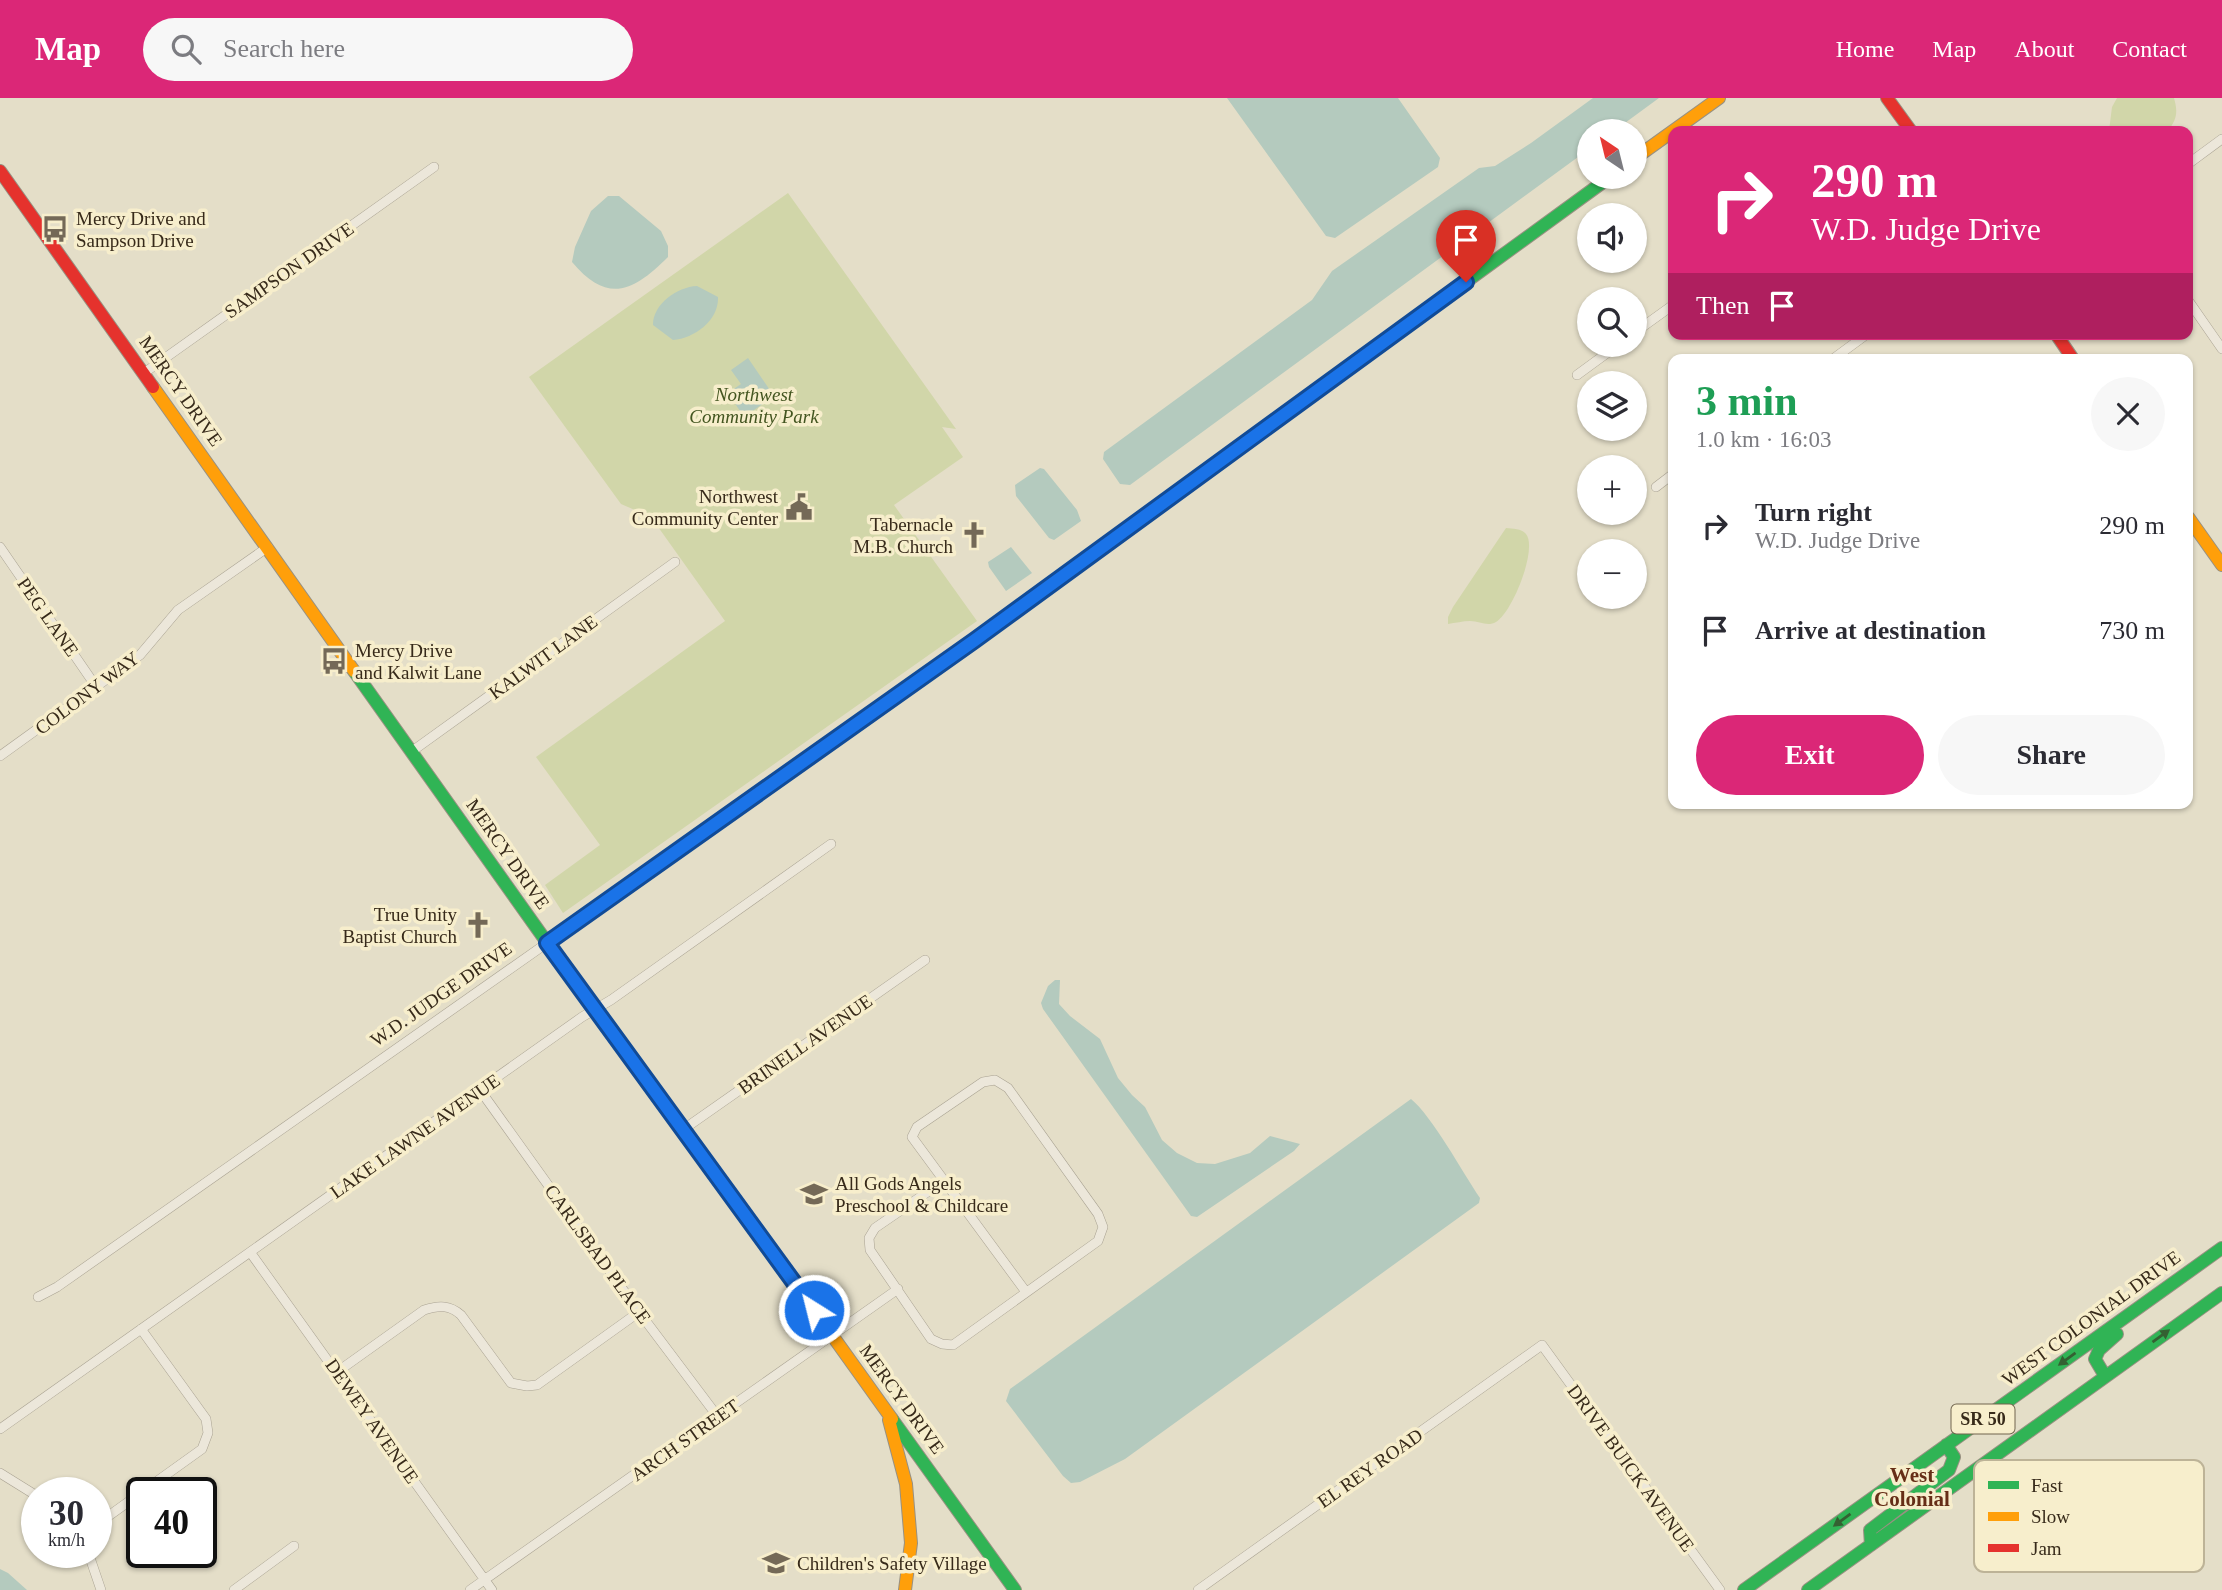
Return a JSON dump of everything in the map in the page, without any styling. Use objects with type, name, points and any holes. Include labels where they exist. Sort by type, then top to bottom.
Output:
[{"type":"main road","points":[[1680,126],[1719,98]]},
{"type":"main road","points":[[1887,98],[1907,126]]},
{"type":"main road","points":[[1647,150],[1668,135]]},
{"type":"main road","name":"MERCY DRIVE","points":[[0,171],[594,1009],[684,1129],[1015,1590]]},
{"type":"main road","name":"W.D. JUDGE DRIVE","points":[[547,943],[975,640],[1595,189]]},
{"type":"main road","points":[[2193,524],[2222,565]]},
{"type":"main road","name":"WEST COLONIAL DRIVE","points":[[1744,1590],[2222,1248]]},
{"type":"main road","points":[[2105,1376],[2095,1359],[2099,1350],[2171,1294],[2177,1280]]},
{"type":"main road","name":"SR 50","points":[[1989,1460],[2222,1293]]},
{"type":"main road","points":[[888,1413],[906,1484],[911,1544],[905,1590]]},
{"type":"main road","points":[[1871,1545],[1870,1530],[1949,1470],[1954,1457],[1946,1445]]},
{"type":"main road","points":[[906,1484],[909,1477],[925,1464]]},
{"type":"main road","name":"SR 50","points":[[1808,1590],[1974,1471]]},
{"type":"street","points":[[2193,159],[2222,139]]},
{"type":"street","name":"SAMPSON DRIVE","points":[[144,373],[434,167]]},
{"type":"street","points":[[2193,307],[2222,349]]},
{"type":"street","points":[[1647,324],[1668,309]]},
{"type":"street","points":[[1840,354],[1859,340]]},
{"type":"street","points":[[1582,371],[1602,357]]},
{"type":"street","points":[[1656,486],[1668,478]]},
{"type":"street","name":"PEG LANE","points":[[0,547],[97,688]]},
{"type":"street","name":"COLONY WAY","points":[[0,756],[140,655],[178,610],[268,547]]},
{"type":"street","name":"KALWIT LANE","points":[[411,752],[675,562]]},
{"type":"street","name":"LAKE LAWNE AVENUE","points":[[0,1429],[831,845]]},
{"type":"street","name":"W.D. JUDGE DRIVE","points":[[38,1297],[57,1287],[547,943]]},
{"type":"street","name":"BRINELL AVENUE","points":[[684,1129],[925,960]]},
{"type":"street","points":[[945,1180],[875,1228],[869,1238],[870,1250],[931,1339],[953,1345],[1098,1241],[1102,1227],[1098,1213],[1007,1088],[995,1080],[983,1082],[917,1127],[912,1137],[945,1180],[1026,1292]]},
{"type":"street","name":"CARLSBAD PLACE","points":[[480,1090],[718,1418]]},
{"type":"street","name":"DEWEY AVENUE","points":[[250,1252],[492,1590]]},
{"type":"street","name":"ARCH STREET","points":[[470,1590],[898,1289]]},
{"type":"street","points":[[337,1372],[424,1310],[436,1306],[446,1307],[461,1315],[511,1383],[527,1387],[544,1381],[639,1312]]},
{"type":"street","points":[[112,1514],[202,1449],[208,1433],[206,1419],[141,1329]]},
{"type":"street","name":"EL REY ROAD","points":[[1198,1590],[1542,1345]]},
{"type":"street","name":"DRIVE BUICK AVENUE","points":[[1542,1345],[1720,1590]]},
{"type":"street","points":[[0,1473],[21,1486]]},
{"type":"street","points":[[234,1590],[294,1546]]},
{"type":"street","points":[[93,1568],[101,1590]]},
{"type":"green space","points":[[2117,98],[2174,98],[2175,119],[2171,126],[2110,126],[2112,107]]},
{"type":"green space","name":"Northwest Community Park","points":[[788,193],[956,429],[942,427],[963,457],[894,505],[977,621],[563,913],[545,885],[600,845],[536,757],[725,621],[651,517],[621,504],[529,377]]},
{"type":"green space","points":[[1506,528],[1522,531],[1529,542],[1522,580],[1509,607],[1493,623],[1470,621],[1448,624],[1453,607]]},
{"type":"shaded area","points":[[1227,98],[1398,98],[1440,158],[1438,167],[1335,238],[1326,236]]},
{"type":"shaded area","points":[[1593,98],[1659,98],[1630,119],[1577,119],[1577,158],[1130,485],[1120,484],[1103,459],[1104,452],[1312,300],[1332,271],[1479,168],[1495,166]]},
{"type":"shaded area","points":[[608,196],[619,196],[661,231],[668,246],[668,257],[656,269],[632,285],[621,288],[597,284],[572,262],[575,247],[591,211]]},
{"type":"shaded area","points":[[697,286],[718,297],[714,313],[697,332],[673,340],[653,325],[657,310],[674,293]]},
{"type":"shaded area","points":[[748,358],[774,396],[744,417],[728,393],[741,384],[731,370]]},
{"type":"shaded area","points":[[1040,468],[1044,469],[1077,510],[1081,521],[1054,540],[1049,538],[1016,496],[1015,485]]},
{"type":"shaded area","points":[[1011,547],[1032,573],[1006,591],[988,562]]},
{"type":"shaded area","points":[[1055,980],[1060,980],[1059,1004],[1100,1039],[1118,1078],[1145,1107],[1162,1140],[1177,1153],[1197,1163],[1215,1164],[1250,1153],[1270,1136],[1300,1144],[1294,1151],[1197,1217],[1191,1216],[1043,1009],[1041,1003],[1048,986]]},
{"type":"shaded area","points":[[1411,1099],[1447,1146],[1480,1198],[1479,1203],[1125,1459],[1080,1482],[1071,1483],[1063,1476],[1006,1401],[1010,1389]]},
{"type":"shaded area","points":[[0,1569],[8,1573],[27,1590],[0,1590]]},
{"type":"traffic: fast","points":[[1456,289],[1594,189]]},
{"type":"traffic: fast","points":[[918,681],[1226,457]]},
{"type":"traffic: fast","points":[[354,671],[595,1010]]},
{"type":"traffic: fast","points":[[1744,1590],[2222,1248]]},
{"type":"traffic: fast","points":[[1989,1460],[2222,1293]]},
{"type":"traffic: fast","points":[[2105,1376],[2095,1359],[2099,1350],[2117,1334]]},
{"type":"traffic: fast","points":[[892,1419],[1015,1590]]},
{"type":"traffic: fast","points":[[1871,1545],[1870,1530],[1949,1470],[1954,1457],[1946,1445]]},
{"type":"traffic: fast","points":[[1808,1590],[1974,1471]]},
{"type":"traffic: slow","points":[[1680,126],[1719,98]]},
{"type":"traffic: slow","points":[[1647,150],[1668,135]]},
{"type":"traffic: slow","points":[[1226,457],[1456,289]]},
{"type":"traffic: slow","points":[[153,387],[354,671]]},
{"type":"traffic: slow","points":[[2193,524],[2222,565]]},
{"type":"traffic: slow","points":[[547,943],[918,681]]},
{"type":"traffic: slow","points":[[731,1194],[892,1419]]},
{"type":"traffic: slow","points":[[889,1420],[906,1484],[911,1543],[905,1590]]},
{"type":"traffic: jam","points":[[1887,98],[1907,126]]},
{"type":"traffic: jam","points":[[0,171],[153,387]]},
{"type":"traffic: jam","points":[[2060,340],[2070,354]]},
{"type":"traffic: jam","points":[[595,1010],[731,1194]]},
{"type":"place","name":"Mercy Drive and Sampson Drive","points":[[55,229]]},
{"type":"place","name":"Northwest Community Center","points":[[799,507]]},
{"type":"place","name":"Tabernacle M.B. Church","points":[[974,535]]},
{"type":"place","name":"Mercy Drive and Kalwit Lane","points":[[334,661]]},
{"type":"place","name":"True Unity Baptist Church","points":[[478,925]]},
{"type":"place","name":"All Gods Angels Preschool & Childcare","points":[[814,1194]]},
{"type":"place","name":"Children's Safety Village","points":[[776,1563]]},
{"type":"district","name":"West Colonial","points":[[1912,1487]]},
{"type":"route","points":[[814,1310],[547,943],[975,640],[1466,282]]}]
